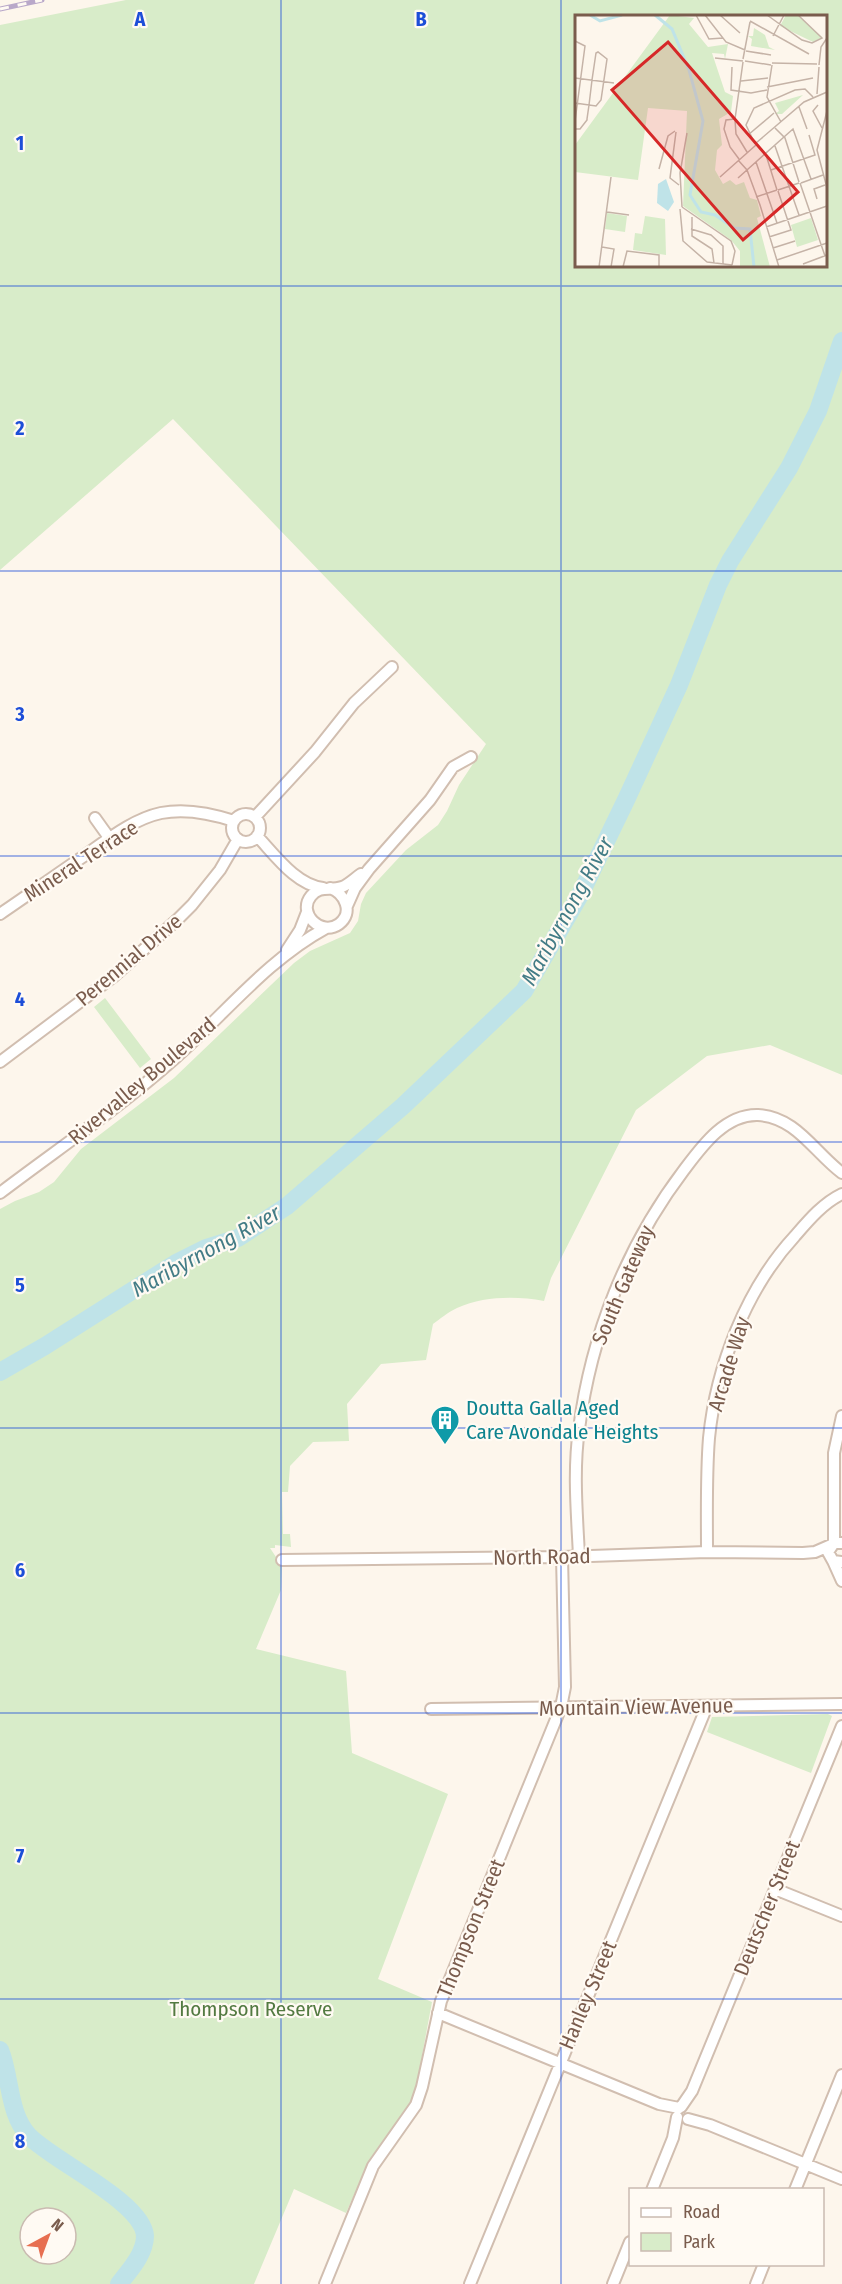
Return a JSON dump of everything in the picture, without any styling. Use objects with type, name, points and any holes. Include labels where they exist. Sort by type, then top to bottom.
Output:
[{"type":"street","points":[[255,817],[315,752],[354,703],[392,667]]},
{"type":"street","points":[[284,864],[305,894],[307,909],[313,922],[326,928],[333,927],[344,919],[352,892],[369,869],[430,800],[453,767],[471,757]]},
{"type":"street","name":"Mineral Terrace","points":[[0,914],[110,839],[160,813],[187,810],[234,820]]},
{"type":"street","points":[[242,814],[255,817],[260,827],[257,836],[248,841],[238,839],[233,830],[234,820],[242,814]]},
{"type":"street","points":[[95,818],[110,839]]},
{"type":"street","points":[[257,836],[284,864],[308,884],[341,894],[347,906]]},
{"type":"street","name":"Perennial Drive","points":[[0,1062],[113,977],[178,919],[214,877],[238,839]]},
{"type":"street","points":[[307,909],[312,894],[326,888],[344,886],[369,869]]},
{"type":"street","name":"Rivervalley Boulevard","points":[[277,962],[300,930],[307,909]]},
{"type":"street","name":"Rivervalley Boulevard","points":[[0,1193],[153,1078],[277,962],[326,928]]},
{"type":"street","name":"South Gateway","points":[[579,1556],[576,1476],[579,1429],[587,1379],[609,1308],[639,1238],[656,1209],[691,1160],[718,1130],[729,1122],[744,1116],[756,1115],[782,1120],[801,1133],[828,1162],[841,1184]]},
{"type":"street","name":"Arcade Way","points":[[707,1552],[710,1436],[720,1384],[739,1325],[769,1266],[827,1203],[841,1184]]},
{"type":"street","points":[[842,1416],[834,1453],[834,1520],[836,1550],[842,1581]]},
{"type":"street","name":"North Road","points":[[282,1560],[562,1557],[707,1552],[802,1553],[836,1550]]},
{"type":"street","name":"Thompson Street","points":[[325,2284],[374,2166],[416,2105],[441,2001],[561,1707],[565,1687],[562,1557]]},
{"type":"street","name":"Mountain View Avenue","points":[[431,1709],[842,1704]]},
{"type":"street","name":"Hanley Street","points":[[470,2284],[707,1706]]},
{"type":"street","name":"Deutscher Street","points":[[653,2188],[842,1726]]},
{"type":"street","points":[[775,1889],[842,1916]]},
{"type":"street","points":[[438,2013],[842,2179]]},
{"type":"street","points":[[796,2188],[842,2075]]},
{"type":"street","points":[[614,2284],[629,2245]]},
{"type":"street","points":[[756,2284],[764,2266]]},
{"type":"green space","name":"Thompson Reserve","points":[[126,0],[842,0],[842,1075],[770,1045],[707,1056],[636,1110],[551,1278],[544,1301],[522,1298],[489,1299],[467,1304],[447,1314],[433,1324],[426,1360],[381,1364],[347,1404],[349,1441],[313,1442],[290,1466],[288,1492],[282,1492],[283,1534],[290,1534],[291,1547],[275,1545],[275,1548],[270,1548],[276,1557],[276,1564],[282,1567],[281,1590],[256,1649],[346,1671],[352,1753],[448,1794],[378,1979],[432,2002],[414,2099],[369,2161],[346,2213],[294,2189],[254,2284],[0,2284],[0,1209],[39,1192],[54,1182],[81,1149],[174,1078],[294,963],[310,951],[350,933],[358,921],[366,893],[406,850],[438,825],[459,785],[486,744],[173,419],[0,570],[0,25]]},
{"type":"green space","points":[[105,998],[151,1059],[140,1068],[94,1007]]},
{"type":"green space","points":[[828,1714],[832,1716],[811,1773],[707,1732],[712,1717]]},
{"type":"waterway","name":"Maribyrnong River","points":[[0,1372],[176,1263],[206,1248],[238,1238],[287,1206],[403,1106],[524,991],[580,895],[626,800],[679,685],[718,585],[730,561],[789,468],[818,411],[842,341]]},
{"type":"waterway","name":"Maribyrnong River","points":[[0,2050],[13,2106],[22,2127],[29,2136],[114,2196],[140,2223],[145,2236],[142,2249],[136,2262],[119,2284]]},
{"type":"railway","points":[[0,9],[42,0]]},
{"type":"place","name":"Doutta Galla Aged Care Avondale Heights","points":[[445,1446]]}]
